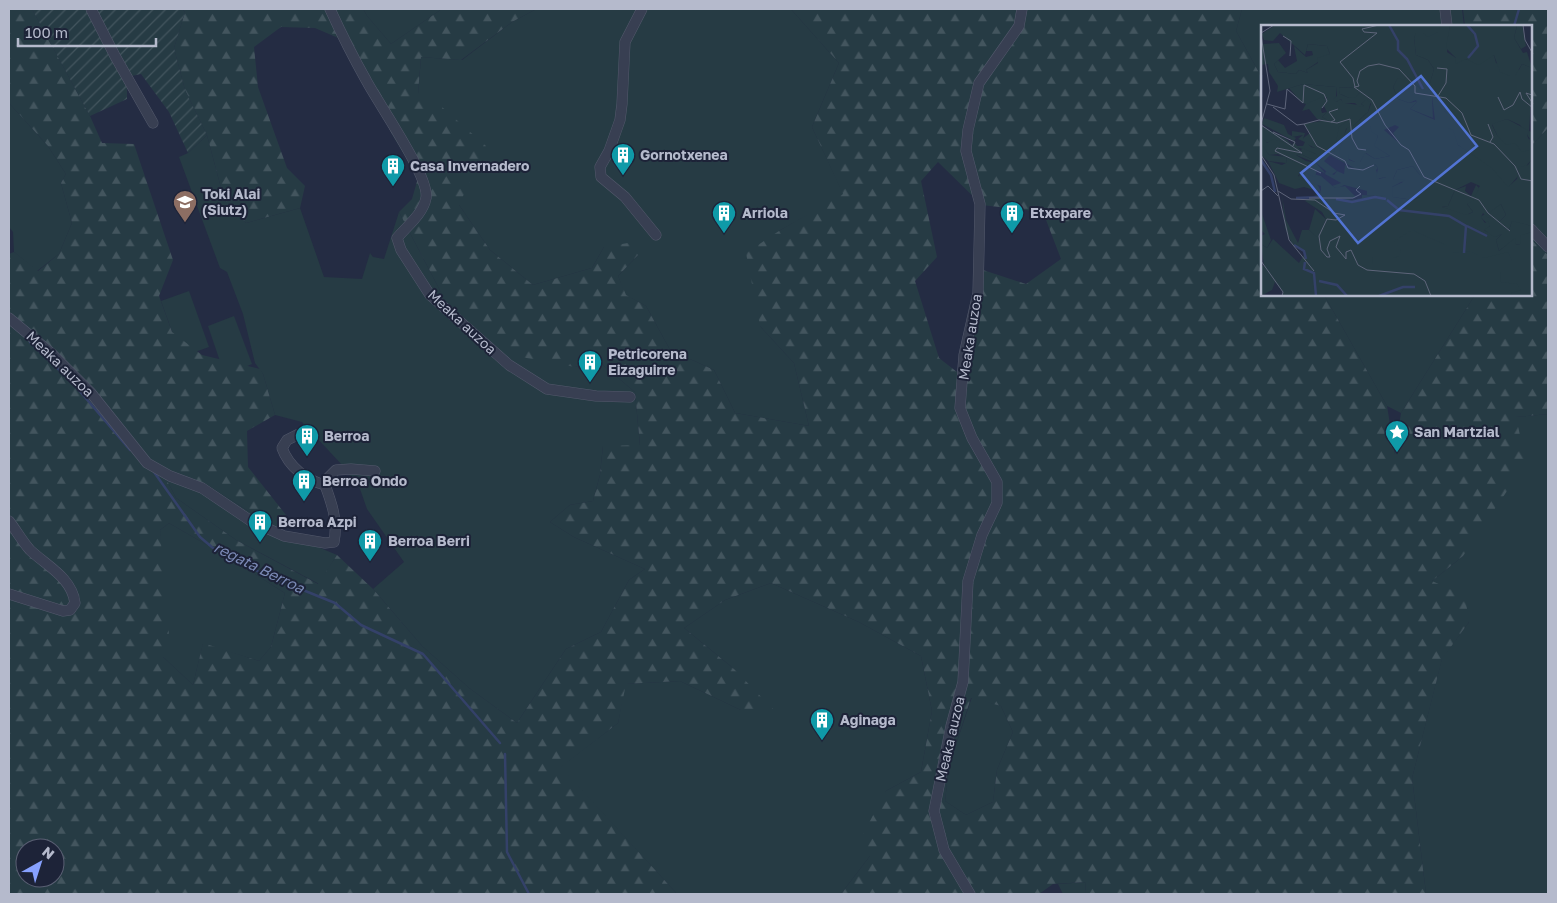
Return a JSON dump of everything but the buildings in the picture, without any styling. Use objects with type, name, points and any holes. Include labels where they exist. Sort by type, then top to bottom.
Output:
[{"type":"street","points":[[92,9],[115,56],[153,123]]},
{"type":"street","name":"Meaka auzoa","points":[[330,9],[366,81],[415,164],[423,182],[426,196],[422,210],[397,238],[401,250],[430,295],[509,365],[547,389],[596,396],[630,397]]},
{"type":"street","points":[[642,9],[625,42],[620,120],[609,150],[600,166],[601,177],[625,197],[656,235]]},
{"type":"street","name":"Meaka auzoa","points":[[970,894],[944,850],[934,811],[951,726],[963,682],[968,580],[982,535],[998,503],[997,482],[972,438],[960,408],[964,355],[978,293],[980,204],[966,151],[968,130],[979,83],[1019,26],[1022,9]]},
{"type":"street","points":[[1445,9],[1447,25]]},
{"type":"street","points":[[1532,231],[1548,247]]},
{"type":"street","name":"Meaka auzoa","points":[[9,318],[51,352],[91,392],[137,453],[147,463],[170,476],[202,488],[251,521],[284,536],[325,543],[334,542],[336,532],[335,511],[325,485]]},
{"type":"street","points":[[299,434],[287,440],[282,448],[285,457],[301,474],[314,482],[325,485],[328,478],[336,470],[375,471]]},
{"type":"street","points":[[9,521],[29,549],[62,576],[74,595],[75,603],[70,610],[63,612],[9,594]]},
{"type":"green space","points":[[9,9],[32,9],[90,116],[102,143],[134,144],[173,260],[159,296],[172,332],[202,355],[260,369],[263,374],[275,415],[247,431],[248,467],[286,515],[280,531],[206,484],[163,473],[176,498],[236,540],[318,584],[337,555],[373,589],[422,646],[469,688],[517,723],[566,649],[601,632],[629,580],[645,569],[574,537],[550,522],[570,505],[593,501],[600,475],[603,446],[640,445],[635,392],[597,360],[575,367],[500,353],[442,294],[399,212],[412,199],[418,178],[393,136],[343,40],[315,28],[281,27],[254,47],[258,87],[287,168],[305,186],[300,208],[246,223],[224,199],[207,135],[185,90],[174,48],[185,12],[182,9],[363,9],[391,44],[442,9],[536,9],[512,22],[461,60],[421,57],[418,93],[442,107],[486,146],[459,205],[490,250],[533,285],[592,268],[604,247],[628,243],[638,255],[618,276],[626,295],[646,306],[670,350],[714,370],[735,413],[809,426],[794,363],[760,326],[746,253],[779,231],[843,194],[812,127],[839,63],[791,9],[1242,9],[1236,31],[1261,76],[1261,296],[1325,296],[1387,406],[1395,455],[1401,413],[1474,296],[1532,296],[1532,241],[1548,255],[1548,414],[1516,417],[1526,463],[1463,556],[1432,581],[1465,596],[1469,622],[1442,659],[1412,778],[1426,894],[1085,894],[1086,882],[1053,884],[1039,894],[841,894],[870,856],[862,836],[886,791],[921,772],[932,711],[921,656],[859,622],[771,583],[725,600],[684,628],[734,669],[773,709],[741,710],[680,681],[626,684],[618,723],[561,767],[677,894],[9,894],[9,254],[14,252],[38,271],[59,254],[72,223],[61,183],[66,174],[48,146],[9,103]],"holes":[[[938,162],[982,205],[1043,212],[1061,259],[1026,284],[980,269],[957,372],[939,358],[915,281],[937,257],[921,181]],[[169,523],[285,593],[271,647],[259,661],[203,643],[193,685],[163,657],[170,647],[160,530]],[[971,698],[1001,706],[1013,732],[997,770],[993,802],[966,815],[945,801],[949,765]]]},
{"type":"green space","points":[[32,9],[182,9],[185,12],[174,48],[185,90],[207,135],[188,153],[169,112],[141,74],[127,77],[127,99],[90,116]]},
{"type":"green space","points":[[363,9],[442,9],[391,44]]},
{"type":"green space","points":[[536,9],[791,9],[839,63],[812,127],[844,195],[779,231],[760,326],[794,363],[809,426],[735,413],[714,370],[670,350],[646,306],[625,295],[618,276],[638,255],[604,247],[592,268],[533,285],[490,250],[459,205],[418,93],[421,57],[462,60],[512,22]]},
{"type":"green space","points":[[1242,9],[1462,9],[1464,25],[1261,25],[1261,76],[1236,31]]},
{"type":"green space","points":[[1463,9],[1548,9],[1548,128],[1532,145],[1532,25],[1465,25]]},
{"type":"green space","points":[[9,103],[48,146],[66,174],[61,183],[72,223],[59,254],[37,271],[14,252],[13,232],[9,227]]},
{"type":"green space","points":[[1548,128],[1548,255],[1532,241],[1532,145]]},
{"type":"green space","points":[[207,135],[224,199],[246,223],[300,208],[324,277],[362,279],[370,253],[373,257],[384,259],[399,212],[442,294],[575,367],[597,360],[635,392],[640,446],[603,446],[600,475],[593,501],[570,505],[550,522],[574,537],[645,569],[629,580],[601,632],[566,649],[517,723],[469,688],[422,646],[373,589],[404,562],[367,509],[360,489],[343,466],[302,422],[275,415],[263,374],[255,363],[243,314],[227,272],[220,268],[179,157],[188,153]]},
{"type":"green space","points":[[189,291],[209,347],[181,357],[161,301]]},
{"type":"green space","points":[[1325,296],[1474,296],[1401,413],[1387,406]]},
{"type":"green space","points":[[234,316],[252,364],[225,376],[208,326]]},
{"type":"green space","points":[[1548,414],[1548,894],[1426,894],[1412,778],[1442,658],[1469,622],[1432,581],[1463,556],[1515,417]]},
{"type":"green space","points":[[163,473],[206,484],[280,531],[337,555],[319,584],[236,540],[176,498]]},
{"type":"green space","points":[[169,523],[285,593],[271,647],[259,661],[203,644],[193,685],[163,657],[160,530]]},
{"type":"green space","points":[[771,583],[859,622],[921,656],[932,711],[921,772],[886,791],[870,856],[841,894],[677,894],[560,767],[618,723],[625,684],[680,681],[741,710],[734,669],[684,628],[725,600]]},
{"type":"green space","points":[[972,697],[1001,706],[1013,732],[997,770],[993,802],[966,815],[945,801],[949,765]]},
{"type":"green space","points":[[1086,882],[1085,894],[1063,894],[1058,884]]},
{"type":"waterway","points":[[1514,25],[1519,9]]},
{"type":"waterway","name":"regata Berroa","points":[[30,342],[72,382],[130,450]]},
{"type":"waterway","name":"regata Berroa","points":[[154,472],[200,537],[213,548],[261,573],[335,603],[361,625],[423,654],[500,743]]},
{"type":"waterway","name":"regata Berroa","points":[[505,754],[507,852],[529,894]]},
{"type":"place","name":"Gornotxenea","points":[[623,176]]},
{"type":"place","name":"Casa Invernadero","points":[[393,187]]},
{"type":"place","name":"Toki Alai (Siutz)","points":[[185,223]]},
{"type":"place","name":"Arriola","points":[[724,234]]},
{"type":"place","name":"Etxepare","points":[[1012,234]]},
{"type":"place","name":"Petricorena Eizaguirre","points":[[590,383]]},
{"type":"place","name":"San Martzial","points":[[1397,453]]},
{"type":"place","name":"Berroa","points":[[307,457]]},
{"type":"place","name":"Berroa Ondo","points":[[304,502]]},
{"type":"place","name":"Berroa Azpi","points":[[260,543]]},
{"type":"place","name":"Berroa Berri","points":[[370,562]]},
{"type":"place","name":"Aginaga","points":[[822,741]]}]
